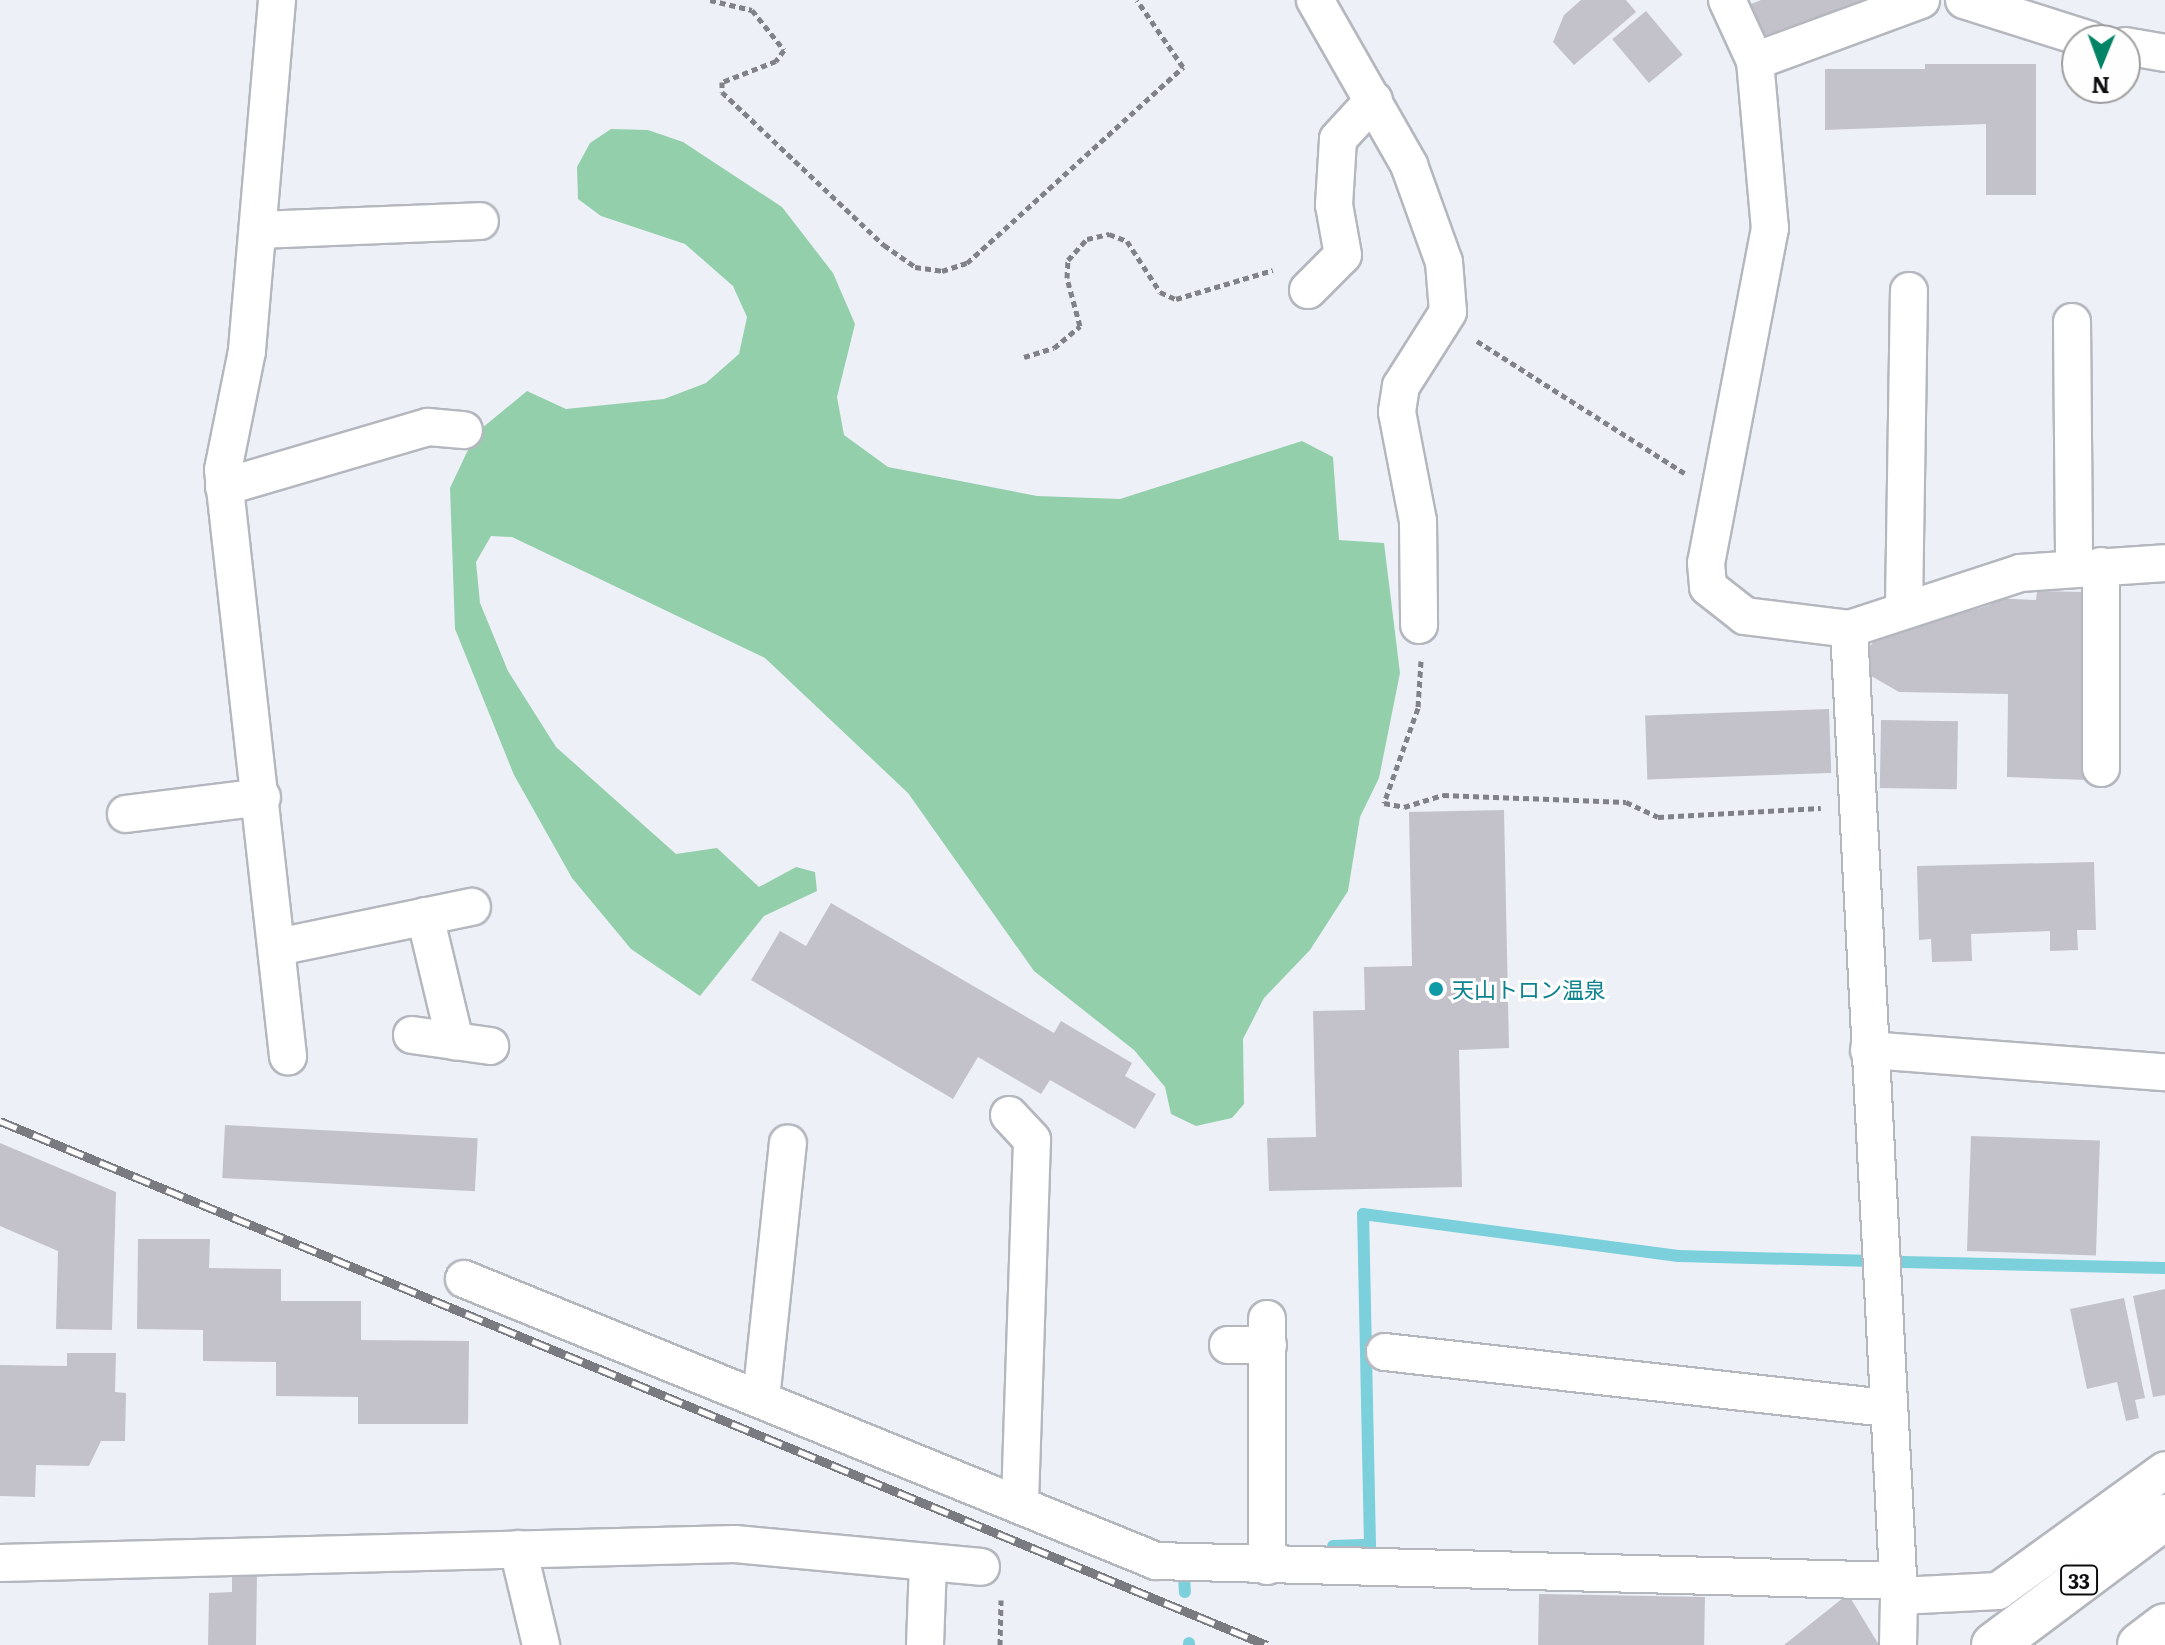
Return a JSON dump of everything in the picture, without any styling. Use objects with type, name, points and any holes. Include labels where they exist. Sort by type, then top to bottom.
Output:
[{"type":"highway","name":"33","points":[[1994,1645],[2165,1517]]},
{"type":"highway","points":[[2140,1645],[2165,1626]]},
{"type":"street","points":[[277,0],[243,386],[223,447],[224,487],[262,797],[267,908],[278,947],[288,1056]]},
{"type":"street","points":[[1315,0],[1409,165],[1444,262],[1448,312],[1401,386],[1397,412],[1418,521],[1419,625]]},
{"type":"street","points":[[1727,0],[1755,61],[1770,228],[1716,492],[1706,563],[1708,587],[1722,604],[1745,616],[1849,629],[1904,607],[2020,573],[2165,563]]},
{"type":"street","points":[[1755,61],[1921,0]]},
{"type":"street","points":[[1964,0],[2061,31]]},
{"type":"street","points":[[2141,49],[2165,53]]},
{"type":"street","points":[[1308,290],[1343,255],[1334,205],[1338,139],[1374,100]]},
{"type":"street","points":[[258,230],[480,221]]},
{"type":"street","points":[[1904,607],[1909,291]]},
{"type":"street","points":[[2072,322],[2101,768]]},
{"type":"street","points":[[224,487],[428,427],[464,430]]},
{"type":"street","points":[[1849,629],[1886,1408],[1899,1588],[1898,1645]]},
{"type":"street","points":[[126,814],[262,797]]},
{"type":"street","points":[[278,947],[472,907]]},
{"type":"street","points":[[425,916],[455,1041]]},
{"type":"street","points":[[412,1035],[490,1046]]},
{"type":"street","points":[[1869,1050],[2165,1072]]},
{"type":"street","points":[[1009,1115],[1032,1140],[1020,1505]]},
{"type":"street","points":[[761,1399],[788,1143]]},
{"type":"street","points":[[464,1279],[1156,1561],[1998,1591],[2165,1470]]},
{"type":"street","points":[[1228,1345],[1268,1332],[1267,1566]]},
{"type":"street","points":[[1385,1352],[1886,1408]]},
{"type":"street","points":[[0,1563],[735,1544],[981,1567]]},
{"type":"street","points":[[518,1549],[541,1645]]},
{"type":"street","points":[[925,1645],[928,1562]]},
{"type":"path","points":[[710,0],[752,10],[784,50],[776,61],[722,82],[722,92],[884,245],[915,267],[942,271],[967,263],[1183,67],[1137,0]]},
{"type":"path","points":[[1024,357],[1054,348],[1080,326],[1068,269],[1087,239],[1109,234],[1127,241],[1160,292],[1176,299],[1342,244]]},
{"type":"path","points":[[1448,312],[1485,349],[1716,492]]},
{"type":"path","points":[[1419,625],[1418,708],[1384,803],[1404,807],[1443,795],[1626,802],[1658,817],[1858,804]]},
{"type":"green space","points":[[611,129],[648,130],[683,142],[782,207],[833,273],[855,324],[837,397],[844,435],[888,467],[1037,496],[1120,499],[1302,441],[1333,457],[1339,540],[1384,543],[1400,673],[1379,778],[1360,817],[1348,891],[1310,950],[1264,998],[1243,1039],[1244,1104],[1232,1118],[1196,1126],[1171,1114],[1165,1087],[1134,1050],[1034,971],[908,793],[765,658],[512,537],[491,536],[476,562],[480,603],[508,671],[556,747],[676,854],[717,848],[759,887],[796,867],[815,872],[817,891],[764,916],[700,996],[631,949],[572,878],[514,775],[455,629],[450,488],[476,433],[527,391],[566,409],[664,399],[706,383],[739,354],[747,317],[733,286],[685,244],[601,216],[578,199],[577,167],[590,143]]},
{"type":"building","points":[[1581,0],[1626,0],[1636,12],[1574,65],[1553,42],[1564,15]]},
{"type":"building","points":[[1761,0],[1864,0],[1765,38],[1751,4]]},
{"type":"building","points":[[1646,11],[1683,55],[1649,83],[1612,39]]},
{"type":"building","points":[[1925,64],[2036,64],[2036,195],[1986,195],[1986,124],[1825,130],[1825,69],[1925,69]]},
{"type":"building","points":[[2037,591],[2088,592],[2087,780],[2007,777],[2008,694],[1899,692],[1866,673],[1869,647],[1878,637],[1990,605],[1992,598],[2036,600]]},
{"type":"building","points":[[1829,709],[1831,773],[1647,779],[1645,715]]},
{"type":"building","points":[[1881,720],[1958,721],[1957,789],[1880,788]]},
{"type":"building","name":"天山トロン温泉","points":[[1504,810],[1509,1048],[1459,1050],[1462,1187],[1269,1191],[1267,1138],[1316,1137],[1313,1011],[1365,1010],[1364,967],[1412,966],[1409,812]]},
{"type":"building","points":[[2094,862],[2096,930],[2077,930],[2078,950],[2050,951],[2050,931],[1971,934],[1972,961],[1932,962],[1931,939],[1919,940],[1917,866]]},
{"type":"building","points":[[831,903],[1054,1033],[1061,1021],[1132,1063],[1125,1076],[1156,1094],[1135,1129],[1050,1080],[1041,1094],[978,1057],[953,1099],[751,980],[780,931],[806,946]]},
{"type":"building","points":[[225,1125],[478,1138],[475,1191],[222,1178]]},
{"type":"building","points":[[1971,1136],[2100,1141],[2096,1255],[1967,1251]]},
{"type":"building","points":[[0,1143],[116,1192],[112,1330],[56,1329],[58,1251],[0,1226]]},
{"type":"building","points":[[138,1239],[210,1239],[209,1268],[281,1269],[281,1301],[361,1301],[361,1340],[469,1341],[468,1424],[358,1424],[358,1397],[276,1396],[276,1362],[203,1361],[203,1330],[137,1329]]},
{"type":"building","points":[[2165,1289],[2165,1395],[2153,1397],[2133,1296]]},
{"type":"building","points":[[2124,1298],[2145,1398],[2135,1400],[2139,1418],[2126,1421],[2117,1382],[2087,1389],[2070,1309]]},
{"type":"building","points":[[67,1353],[116,1353],[115,1392],[126,1393],[125,1441],[101,1441],[89,1466],[36,1465],[35,1497],[0,1496],[0,1365],[67,1366]]},
{"type":"building","points":[[232,1572],[257,1573],[256,1645],[208,1645],[209,1593],[232,1592]]},
{"type":"building","points":[[1539,1594],[1705,1597],[1704,1645],[1538,1645]]},
{"type":"building","points":[[1848,1594],[1879,1645],[1784,1645]]},
{"type":"waterway","points":[[1333,1546],[1370,1545],[1363,1214],[1678,1256],[1863,1261]]},
{"type":"waterway","points":[[1903,1262],[2165,1268]]},
{"type":"waterway","points":[[1184,1575],[1185,1592]]},
{"type":"railway","points":[[0,1121],[1267,1645]]},
{"type":"place","name":"天山トロン温泉","points":[[1436,989]]}]
